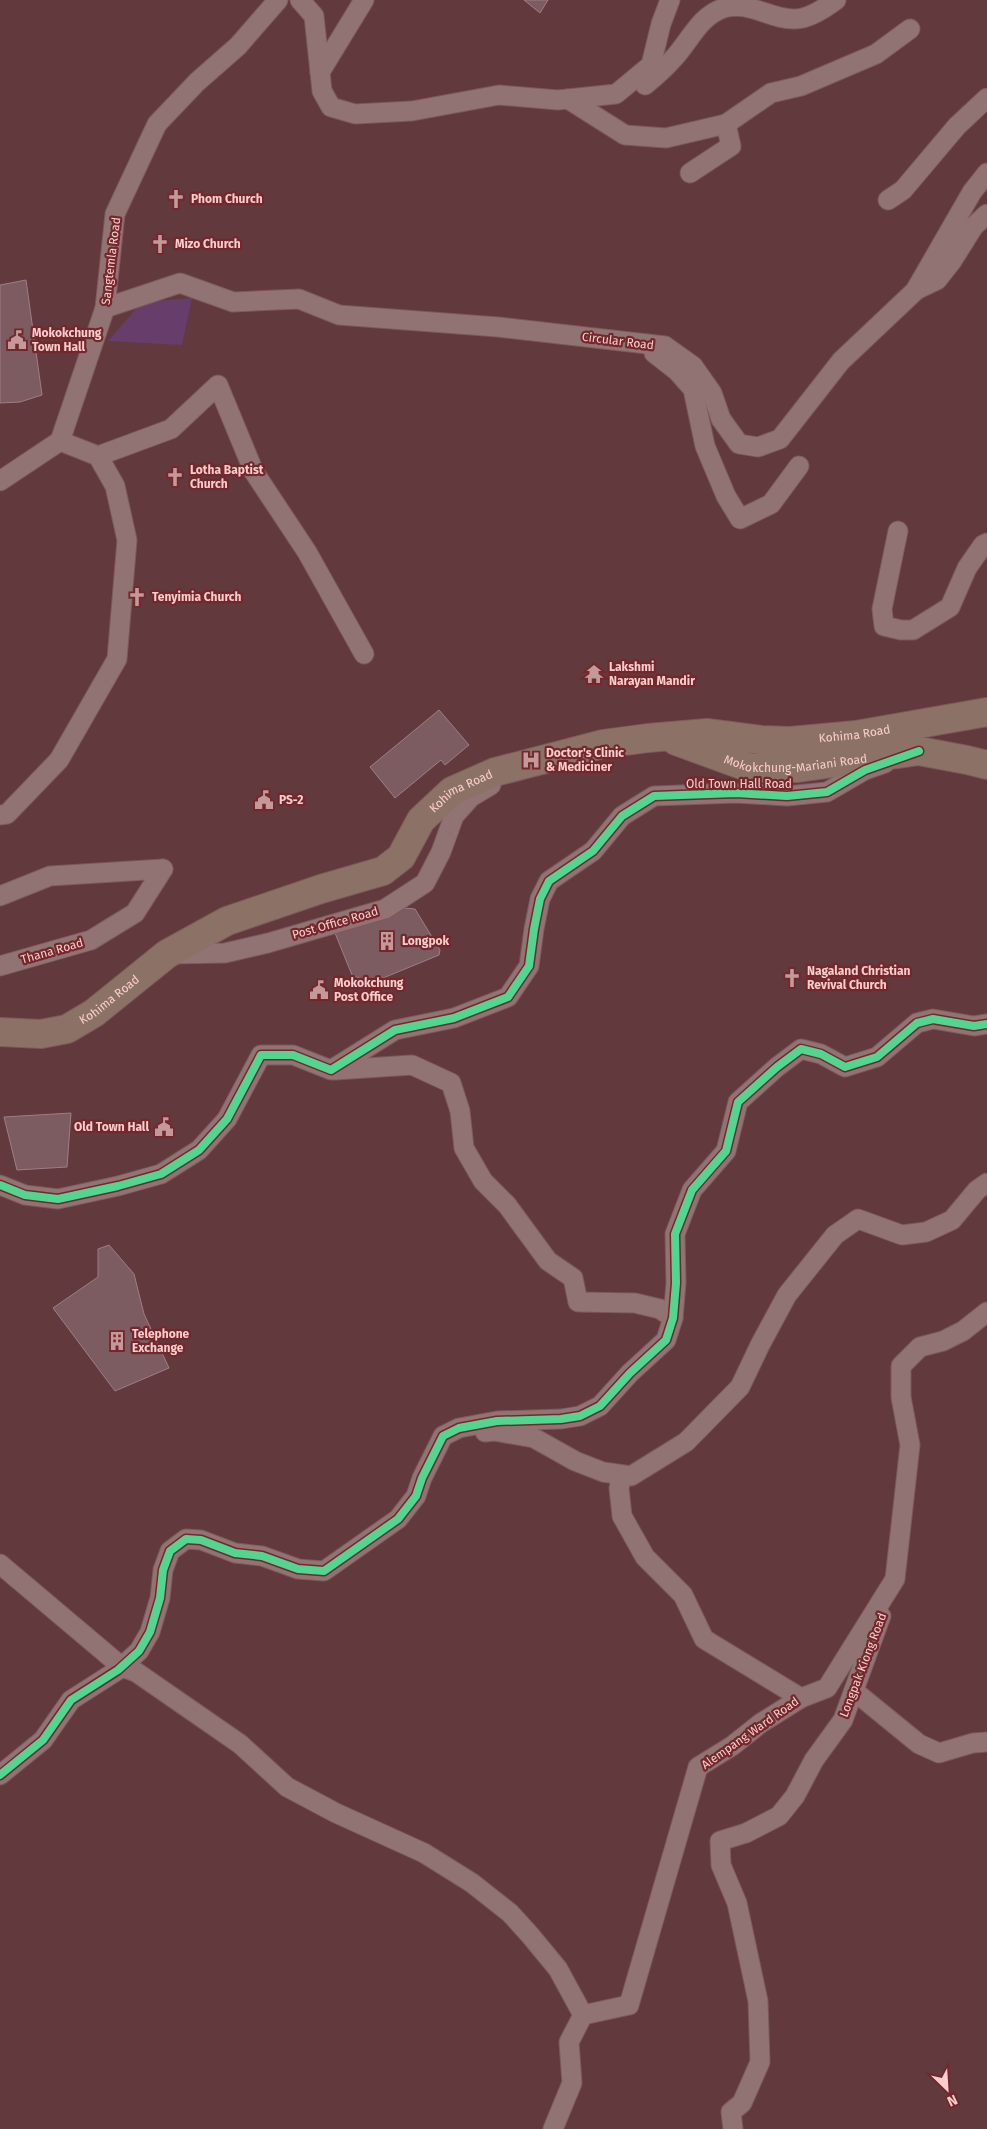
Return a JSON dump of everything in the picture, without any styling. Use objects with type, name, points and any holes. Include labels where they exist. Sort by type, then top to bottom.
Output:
[{"type":"highway","name":"Kohima Road","points":[[0,1032],[42,1034],[67,1029],[94,1013],[167,954],[227,920],[383,871],[400,857],[421,820],[452,791],[495,772],[602,744],[707,733],[761,740],[790,741],[856,735],[987,712]]},
{"type":"highway","name":"Mokokchung-Mariani Road","points":[[665,737],[750,768],[798,768],[919,752],[980,758]]},
{"type":"street","name":"Sangtemla Road","points":[[60,441],[105,308],[115,214],[156,124],[197,82],[238,46],[278,0]]},
{"type":"street","points":[[300,0],[314,16],[322,91],[331,107],[355,114],[412,111],[499,95],[558,100],[616,94],[646,85],[674,58],[707,15],[725,7],[752,8],[774,16],[796,19],[814,14],[836,0]]},
{"type":"street","points":[[320,72],[364,0]]},
{"type":"street","points":[[657,0],[661,24]]},
{"type":"street","points":[[616,94],[651,65],[661,24],[670,0]]},
{"type":"street","points":[[568,99],[625,135],[666,138],[726,124],[771,94],[802,86],[876,54],[910,30]]},
{"type":"street","points":[[888,200],[903,190],[957,126],[987,98]]},
{"type":"street","points":[[690,173],[731,146],[726,124]]},
{"type":"street","name":"Circular Road","points":[[105,308],[180,283],[233,302],[299,299],[339,315],[498,326],[665,346],[693,366],[712,393],[721,419],[739,444],[758,447],[780,439],[841,361],[916,291],[972,192],[987,173]]},
{"type":"street","points":[[916,291],[937,280],[952,261],[974,226],[987,214]]},
{"type":"street","points":[[638,343],[677,371],[693,390],[705,446],[726,496],[740,518],[771,504],[800,466]]},
{"type":"street","points":[[98,456],[171,429],[218,385],[254,472],[307,552],[364,654]]},
{"type":"street","points":[[0,815],[7,814],[59,760],[117,659],[127,540],[115,486],[98,456],[60,441],[2,480]]},
{"type":"street","points":[[898,531],[882,609],[884,626],[901,630],[913,630],[950,608],[967,568],[983,545],[987,543]]},
{"type":"street","name":"Old Town Hall Road","points":[[332,1070],[395,1030],[454,1018],[508,997],[530,966],[534,929],[540,899],[549,881],[594,851],[622,816],[654,796],[736,793],[787,796],[827,792],[866,770],[919,752]]},
{"type":"street","name":"Post Office Road","points":[[167,954],[225,953],[268,943],[384,909],[425,883],[441,852],[454,816],[471,797],[527,765]]},
{"type":"street","name":"Thana Road","points":[[0,896],[50,876],[164,869],[135,913],[91,940],[0,966]]},
{"type":"street","points":[[0,1775],[43,1740],[72,1700],[122,1667],[139,1651],[150,1632],[160,1598],[162,1570],[170,1551],[186,1539],[201,1540],[235,1553],[262,1556],[298,1569],[324,1571],[398,1519],[416,1496],[422,1478],[443,1436],[459,1428],[497,1421],[561,1419],[580,1416],[600,1406],[630,1373],[666,1340],[673,1318],[676,1283],[674,1234],[692,1190],[726,1151],[738,1102],[776,1067],[801,1049],[821,1054],[845,1067],[877,1057],[917,1023],[933,1019],[974,1026],[987,1024]]},
{"type":"street","points":[[0,1185],[25,1196],[58,1198],[118,1186],[161,1174],[199,1150],[227,1119],[261,1055],[293,1054],[332,1070],[412,1065],[451,1083],[460,1111],[464,1148],[482,1181],[507,1205],[548,1261],[572,1278],[578,1302],[635,1303],[660,1308],[673,1318]]},
{"type":"street","points":[[443,1436],[494,1431],[534,1438],[575,1461],[604,1472],[631,1476],[686,1442],[740,1387],[787,1295],[835,1235],[858,1219],[902,1235],[926,1232],[952,1220],[977,1190],[987,1183]]},
{"type":"street","name":"Alempang Ward Road","points":[[583,2015],[629,2005],[698,1767],[801,1698],[827,1688],[895,1579],[910,1445],[901,1397],[901,1366],[920,1347],[942,1341],[963,1331],[987,1312]]},
{"type":"street","points":[[622,1475],[619,1488],[622,1516],[645,1557],[683,1595],[704,1639],[801,1698]]},
{"type":"street","points":[[0,1564],[122,1667],[136,1672],[240,1744],[287,1787],[336,1813],[424,1853],[472,1883],[510,1913],[558,1969],[583,2015],[569,2042],[572,2083],[553,2129]]},
{"type":"street","name":"Longpak Kiong Road","points":[[733,2129],[731,2112],[742,2103],[760,2062],[758,2001],[737,1903],[721,1864],[720,1841],[746,1833],[779,1816],[795,1796],[814,1760],[843,1720],[895,1579]]},
{"type":"street","points":[[854,1691],[919,1744],[939,1753],[973,1743],[987,1742]]},
{"type":"shaded area","points":[[192,298],[182,345],[108,341],[142,302]]},
{"type":"building","points":[[524,0],[548,0],[540,13]]},
{"type":"building","name":"Mokokchung Town Hall","points":[[26,280],[42,395],[20,402],[0,403],[0,285]]},
{"type":"building","points":[[439,710],[469,745],[445,765],[441,760],[395,798],[370,767]]},
{"type":"building","name":"Longpok","points":[[404,908],[415,909],[440,950],[439,955],[371,983],[352,975],[335,933]]},
{"type":"building","points":[[71,1113],[67,1167],[17,1170],[4,1117]]},
{"type":"building","name":"Telephone Exchange","points":[[109,1245],[134,1274],[144,1314],[169,1368],[115,1391],[53,1308],[98,1277],[98,1249]]},
{"type":"cycle path","points":[[0,1185],[25,1195],[58,1199],[118,1186],[161,1174],[199,1150],[227,1119],[261,1055],[293,1055],[331,1070],[395,1030],[454,1018],[508,997],[529,966],[540,899],[549,881],[593,851],[622,816],[654,796],[736,793],[787,796],[827,792],[865,770],[919,751]]},
{"type":"cycle path","points":[[0,1775],[43,1740],[71,1700],[118,1670],[139,1651],[150,1632],[160,1598],[163,1570],[170,1551],[186,1539],[201,1540],[235,1553],[262,1556],[298,1569],[324,1571],[398,1519],[416,1496],[422,1478],[443,1436],[459,1428],[497,1421],[561,1419],[580,1416],[600,1406],[630,1373],[666,1340],[673,1318],[676,1283],[675,1234],[692,1190],[726,1151],[738,1102],[777,1067],[801,1049],[821,1054],[845,1067],[877,1057],[917,1023],[933,1019],[974,1026],[987,1024]]},
{"type":"place","name":"Phom Church","points":[[176,199]]},
{"type":"place","name":"Mizo Church","points":[[160,244]]},
{"type":"place","name":"Mokokchung Town Hall","points":[[17,340]]},
{"type":"place","name":"Lotha Baptist Church","points":[[175,477]]},
{"type":"place","name":"Tenyimia Church","points":[[137,597]]},
{"type":"place","name":"Lakshmi Narayan Mandir","points":[[594,674]]},
{"type":"place","name":"Doctor's Clinic & Mediciner","points":[[531,760]]},
{"type":"place","name":"PS-2","points":[[264,800]]},
{"type":"place","name":"Longpok","points":[[387,941]]},
{"type":"place","name":"Nagaland Christian Revival Church","points":[[792,978]]},
{"type":"place","name":"Mokokchung Post Office","points":[[319,990]]},
{"type":"place","name":"Old Town Hall","points":[[164,1127]]},
{"type":"place","name":"Telephone Exchange","points":[[117,1341]]}]
